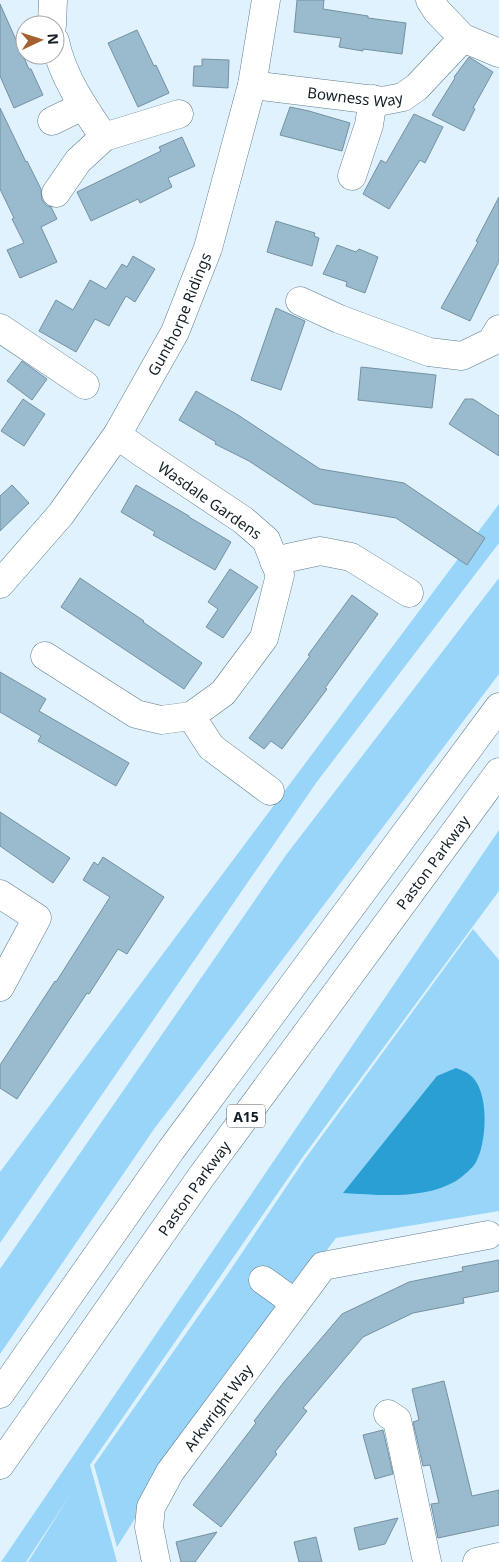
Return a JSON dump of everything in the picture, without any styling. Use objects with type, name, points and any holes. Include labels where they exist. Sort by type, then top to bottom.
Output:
[{"type":"main road","points":[[52,15],[53,0]]},
{"type":"main road","name":"Gunthorpe Ridings","points":[[0,584],[61,514],[117,435],[175,332],[208,248],[252,84],[266,0]]},
{"type":"main road","points":[[430,0],[437,11],[463,38],[499,53]]},
{"type":"main road","name":"Bowness Way","points":[[252,84],[383,101],[403,97],[417,87],[463,38]]},
{"type":"main road","points":[[62,65],[83,106],[104,137]]},
{"type":"main road","points":[[352,176],[369,125],[373,99]]},
{"type":"main road","points":[[52,121],[83,106]]},
{"type":"main road","points":[[56,193],[78,161],[104,137],[179,114]]},
{"type":"main road","points":[[300,301],[339,319],[429,352],[462,356],[496,340]]},
{"type":"main road","points":[[0,328],[84,385]]},
{"type":"main road","name":"Wasdale Gardens","points":[[45,656],[136,714],[161,720],[191,716],[223,693],[264,638],[280,575],[266,540],[243,520],[117,435]]},
{"type":"main road","points":[[274,561],[320,551],[351,557],[409,593]]},
{"type":"main road","name":"A15","points":[[0,1394],[171,1150],[499,707]]},
{"type":"main road","points":[[191,716],[211,747],[270,791]]},
{"type":"main road","name":"Paston Parkway","points":[[0,1465],[201,1177],[499,772]]},
{"type":"main road","points":[[0,894],[37,918],[0,987]]},
{"type":"main road","name":"Arkwright Way","points":[[156,1562],[150,1527],[152,1506],[170,1472],[324,1266],[488,1235]]},
{"type":"main road","points":[[263,1280],[295,1303]]},
{"type":"main road","points":[[388,1414],[397,1420],[427,1562]]},
{"type":"main road","points":[[477,1562],[499,1557]]},
{"type":"shaded area","points":[[499,504],[499,543],[316,783],[0,1243],[0,1172]]},
{"type":"shaded area","points":[[499,578],[499,674],[154,1129],[0,1354],[0,1269],[286,855]]},
{"type":"shaded area","points":[[499,830],[499,891],[302,1158],[90,1465],[117,1562],[28,1562],[70,1495],[26,1562],[1,1562]]},
{"type":"shaded area","points":[[473,929],[499,960],[499,1211],[336,1238],[180,1447],[117,1547],[94,1465],[225,1278],[305,1159]]},
{"type":"shaded area","points":[[456,1068],[469,1074],[476,1082],[484,1104],[483,1142],[480,1153],[472,1167],[456,1181],[443,1187],[416,1194],[372,1195],[343,1193],[437,1076]]},
{"type":"building","points":[[297,0],[324,0],[323,9],[406,23],[402,54],[339,47],[341,38],[294,32]]},
{"type":"building","points":[[0,4],[15,38],[15,65],[27,65],[31,69],[43,95],[14,108],[0,76]]},
{"type":"building","points":[[137,30],[169,93],[138,107],[108,43]]},
{"type":"building","points":[[469,57],[493,72],[473,108],[475,109],[464,131],[432,115],[454,77]]},
{"type":"building","points":[[202,59],[229,60],[228,88],[193,86],[194,66],[202,66]]},
{"type":"building","points":[[290,107],[350,123],[342,151],[280,135]]},
{"type":"building","points":[[0,108],[41,189],[42,200],[47,206],[51,207],[57,219],[41,227],[57,262],[20,278],[7,250],[24,243],[0,189]]},
{"type":"building","points":[[414,114],[443,127],[425,163],[420,160],[389,209],[363,194],[381,160],[386,163]]},
{"type":"building","points":[[182,137],[195,166],[168,178],[172,187],[140,203],[138,199],[91,221],[77,192],[161,151],[159,147]]},
{"type":"building","points":[[499,197],[499,261],[470,321],[441,308],[478,242],[476,241]]},
{"type":"building","points":[[276,221],[315,233],[314,236],[319,238],[312,266],[267,252]]},
{"type":"building","points":[[337,245],[356,252],[359,249],[378,257],[365,293],[346,286],[347,282],[323,274]]},
{"type":"building","points":[[133,256],[155,269],[135,302],[126,296],[109,326],[95,319],[76,352],[39,331],[56,300],[73,310],[90,280],[106,289],[122,264],[127,267]]},
{"type":"building","points":[[276,308],[305,321],[281,390],[251,380]]},
{"type":"building","points":[[22,361],[47,379],[32,400],[7,381]]},
{"type":"building","points":[[361,367],[436,375],[432,408],[358,400]]},
{"type":"building","points":[[196,391],[238,415],[320,469],[404,483],[485,538],[467,565],[396,518],[314,504],[249,461],[215,444],[216,442],[179,420]]},
{"type":"building","points":[[23,399],[45,414],[24,446],[1,431]]},
{"type":"building","points":[[465,399],[473,399],[499,416],[499,456],[449,424]]},
{"type":"building","points":[[12,485],[29,503],[0,531],[0,496]]},
{"type":"building","points":[[136,485],[231,542],[215,570],[153,535],[155,532],[121,512]]},
{"type":"building","points":[[230,569],[258,587],[223,638],[206,627],[218,609],[208,602]]},
{"type":"building","points":[[80,578],[202,663],[184,689],[61,607]]},
{"type":"building","points":[[352,595],[378,614],[325,688],[327,689],[282,749],[271,741],[264,749],[249,738],[310,656],[308,655]]},
{"type":"building","points":[[0,672],[46,699],[39,711],[129,763],[116,786],[38,741],[41,736],[0,712]]},
{"type":"building","points":[[0,812],[70,858],[53,883],[0,846]]},
{"type":"building","points":[[103,857],[164,897],[127,954],[118,949],[17,1099],[0,1088],[0,1065],[110,897],[83,880],[94,862],[98,865]]},
{"type":"building","points":[[499,1260],[499,1291],[463,1298],[464,1303],[413,1313],[363,1337],[303,1408],[307,1411],[275,1452],[277,1454],[221,1527],[193,1505],[256,1423],[254,1421],[284,1382],[342,1314],[409,1282],[463,1271],[462,1267]]},
{"type":"building","points":[[444,1381],[472,1496],[499,1490],[499,1525],[438,1538],[431,1504],[439,1503],[430,1465],[423,1466],[413,1422],[419,1420],[412,1389]]},
{"type":"building","points":[[383,1430],[393,1474],[375,1479],[363,1435]]},
{"type":"building","points":[[398,1518],[385,1544],[359,1550],[354,1528]]},
{"type":"building","points":[[217,1532],[195,1562],[181,1562],[176,1542]]},
{"type":"building","points":[[316,1537],[322,1562],[299,1562],[294,1542]]}]
